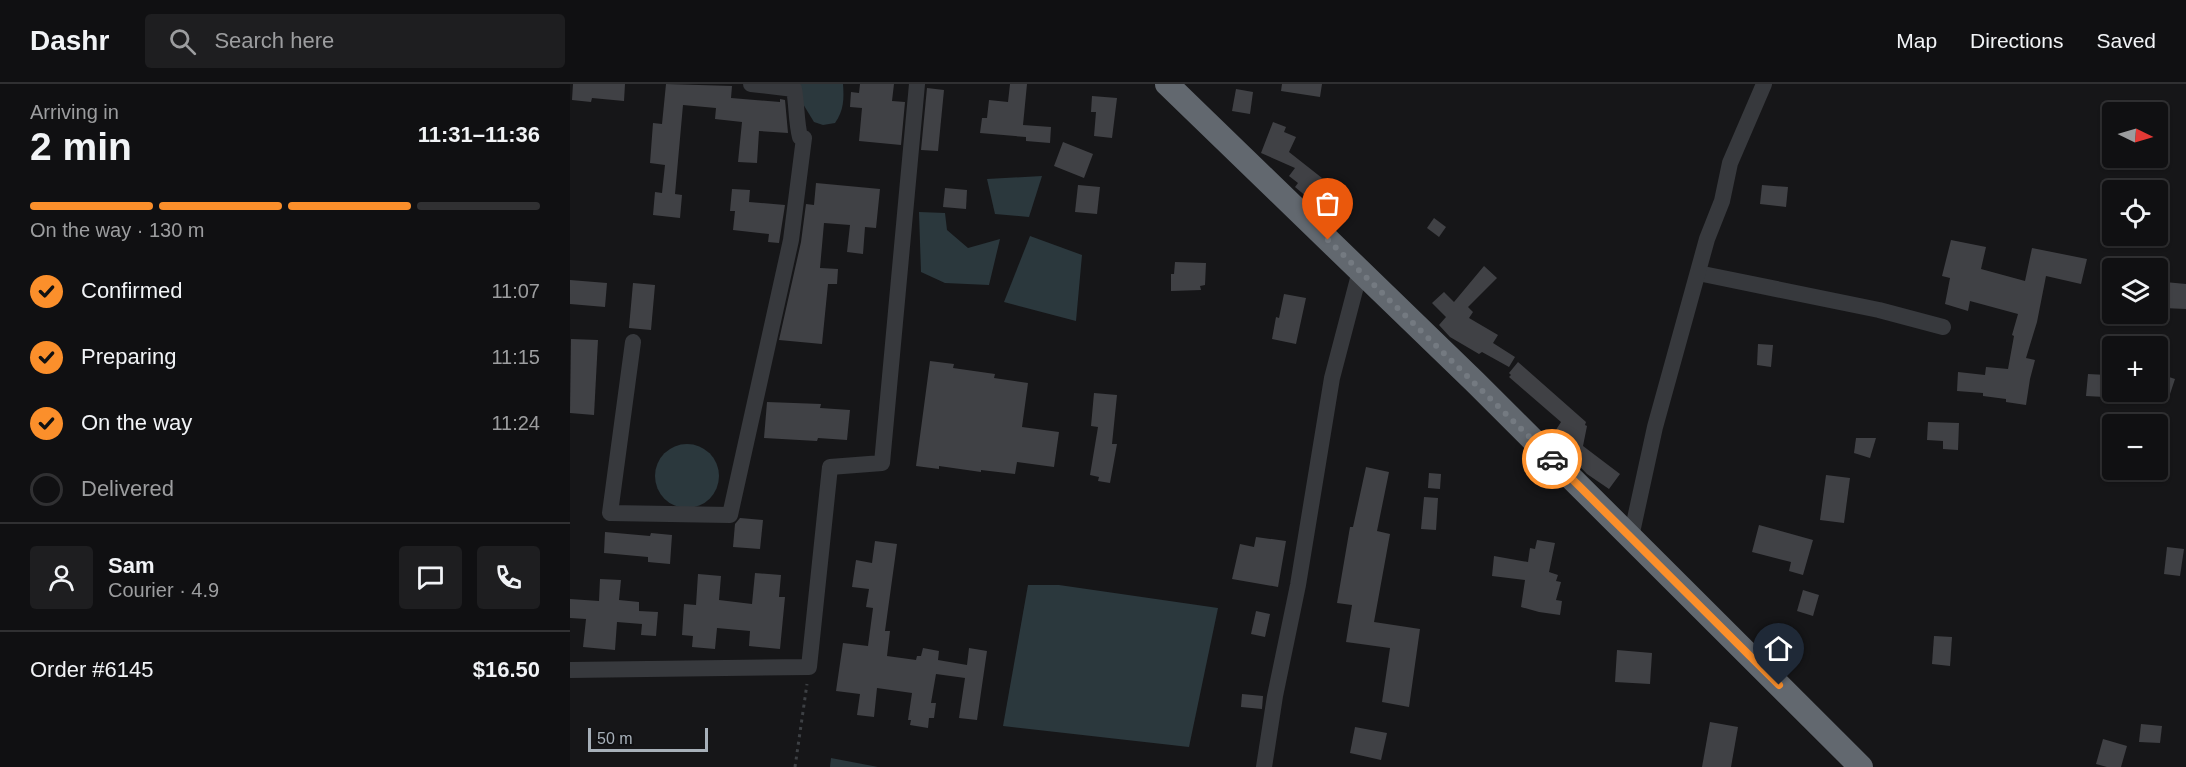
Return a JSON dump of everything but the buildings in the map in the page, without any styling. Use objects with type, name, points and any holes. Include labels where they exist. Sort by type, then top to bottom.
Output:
[{"type":"highway","points":[[1167,84],[1360,271],[1861,767]]},
{"type":"street","points":[[633,342],[610,513],[730,515],[790,240],[804,138],[800,137],[798,130],[794,89],[751,84]]},
{"type":"street","points":[[570,670],[809,667],[830,467],[882,463],[917,84]]},
{"type":"street","points":[[1630,537],[1655,427],[1707,239],[1722,201],[1730,163],[1764,84]]},
{"type":"street","points":[[1264,767],[1275,696],[1298,585],[1332,378],[1360,271]]},
{"type":"street","points":[[1698,273],[1867,308],[1943,327]]},
{"type":"path","points":[[795,767],[809,667]]},
{"type":"shaded area","points":[[800,84],[843,84],[843,104],[835,123],[823,125],[814,122],[803,104]]},
{"type":"shaded area","points":[[1042,176],[1029,217],[995,214],[987,179]]},
{"type":"shaded area","points":[[919,212],[945,213],[947,230],[968,248],[1000,239],[989,285],[945,283],[921,272]]},
{"type":"shaded area","points":[[1030,236],[1082,255],[1076,321],[1004,302]]},
{"type":"shaded area","points":[[687,444],[705,450],[713,458],[719,476],[713,494],[705,502],[687,508],[669,502],[661,494],[655,476],[661,458],[669,450]]},
{"type":"shaded area","points":[[1028,585],[1059,585],[1218,608],[1189,747],[1003,726]]},
{"type":"shaded area","points":[[831,758],[878,767],[830,767]]},
{"type":"way so far","points":[[1328,240],[1552,459]]},
{"type":"route","points":[[1552,459],[1779,685]]}]
